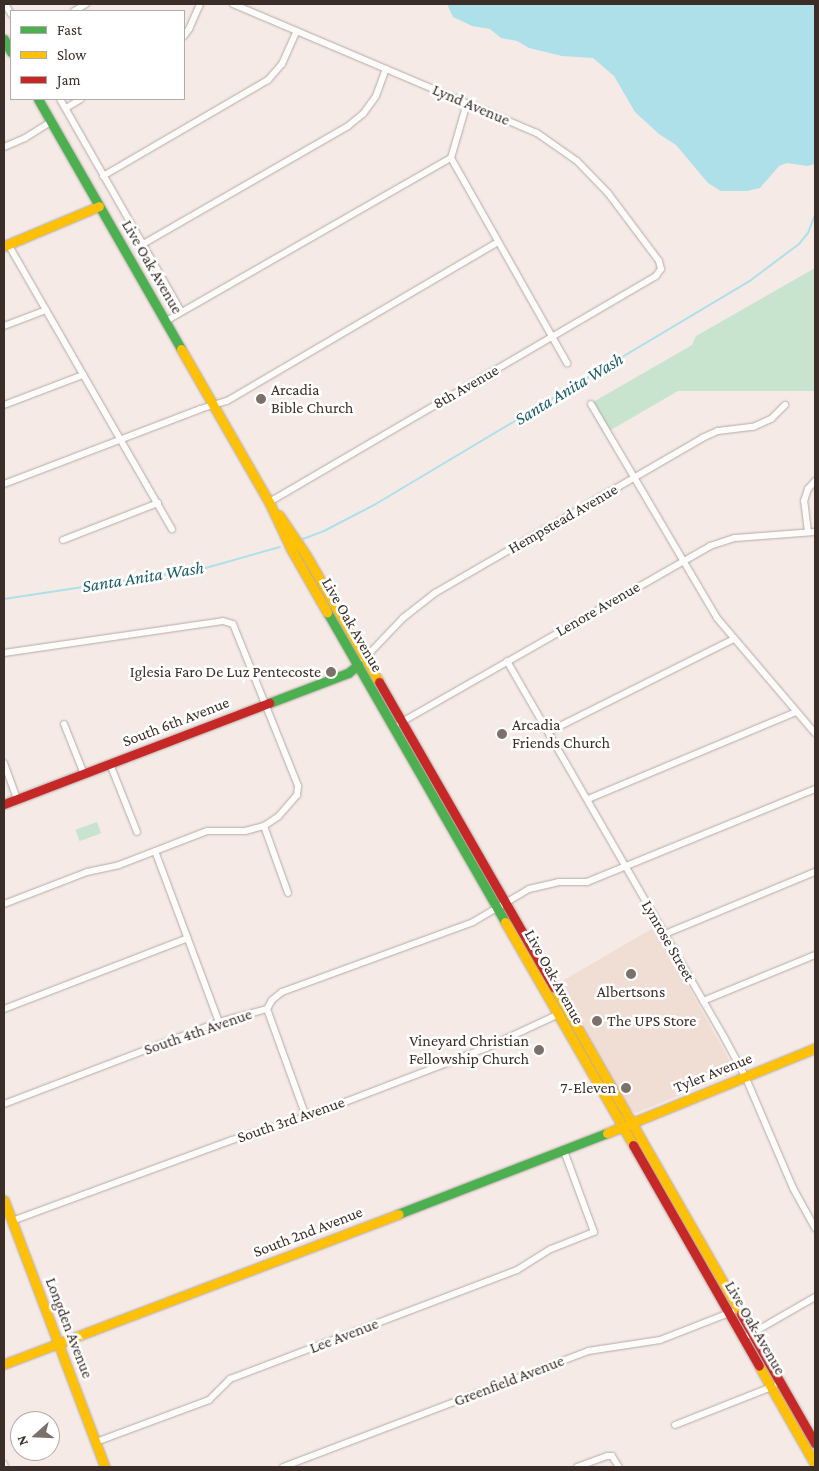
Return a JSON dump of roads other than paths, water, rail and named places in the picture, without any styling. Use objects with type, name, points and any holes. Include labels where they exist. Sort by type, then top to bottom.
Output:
[{"type":"main road","points":[[4,39],[10,50]]},
{"type":"main road","name":"Live Oak Avenue","points":[[39,100],[269,502],[286,540],[358,665],[397,724],[501,904],[566,1010],[815,1443]]},
{"type":"main road","points":[[6,245],[99,206]]},
{"type":"main road","name":"Live Oak Avenue","points":[[269,502],[295,536],[365,658],[397,724]]},
{"type":"main road","name":"South 6th Avenue","points":[[4,804],[351,671],[358,665]]},
{"type":"main road","name":"Live Oak Avenue","points":[[501,904],[558,1015],[815,1464]]},
{"type":"main road","name":"Tyler Avenue","points":[[623,1128],[815,1048]]},
{"type":"main road","name":"South 2nd Avenue","points":[[4,1364],[623,1128]]},
{"type":"main road","name":"Longden Avenue","points":[[4,1200],[8,1217],[105,1467]]},
{"type":"street","points":[[185,35],[200,4]]},
{"type":"street","name":"Lynd Avenue","points":[[233,4],[537,133],[577,161],[608,193],[659,261],[661,269]]},
{"type":"street","points":[[103,176],[268,80],[282,64],[297,31]]},
{"type":"street","points":[[143,244],[348,126],[363,114],[376,96],[386,69]]},
{"type":"street","name":"Live Oak Avenue","points":[[61,100],[181,311]]},
{"type":"street","points":[[66,108],[79,100]]},
{"type":"street","points":[[166,321],[451,158],[467,103]]},
{"type":"street","points":[[4,147],[26,138],[51,122]]},
{"type":"street","points":[[451,158],[567,363]]},
{"type":"street","points":[[4,484],[120,439],[227,401],[498,242]]},
{"type":"street","points":[[6,245],[84,375],[172,529]]},
{"type":"street","name":"8th Avenue","points":[[269,502],[656,276],[661,269]]},
{"type":"street","points":[[4,326],[46,310]]},
{"type":"street","points":[[4,405],[84,375]]},
{"type":"street","points":[[591,404],[717,618],[815,734]]},
{"type":"street","name":"Hempstead Avenue","points":[[358,665],[402,618],[422,602],[635,477],[718,431],[753,428],[763,424],[771,419],[785,404]]},
{"type":"street","points":[[812,532],[804,501],[808,489],[815,481]]},
{"type":"street","points":[[63,540],[158,503]]},
{"type":"street","name":"Lenore Avenue","points":[[397,724],[710,546],[735,538],[812,532]]},
{"type":"street","points":[[4,653],[223,621],[233,624],[298,786],[297,796],[280,816],[264,826],[245,831],[207,831],[119,865],[87,872],[4,904]]},
{"type":"street","points":[[548,732],[734,639]]},
{"type":"street","name":"Lynrose Street","points":[[507,661],[588,799],[745,1076],[793,1188],[815,1228]]},
{"type":"street","points":[[588,799],[796,712]]},
{"type":"street","points":[[64,724],[84,774]]},
{"type":"street","points":[[4,762],[18,799]]},
{"type":"street","points":[[110,764],[137,832]]},
{"type":"street","name":"South 4th Avenue","points":[[4,1104],[219,1022],[267,1009],[272,1000],[282,992],[473,922],[529,889],[542,884],[587,882],[815,789]]},
{"type":"street","points":[[264,826],[288,893]]},
{"type":"street","points":[[155,851],[219,1022]]},
{"type":"street","points":[[665,934],[815,872]]},
{"type":"street","points":[[4,1010],[188,938]]},
{"type":"street","points":[[703,1001],[815,955]]},
{"type":"street","points":[[267,1009],[306,1117]]},
{"type":"street","name":"South 3rd Avenue","points":[[8,1217],[232,1140],[306,1117],[486,1048],[566,1010]]},
{"type":"street","name":"Lee Avenue","points":[[96,1442],[209,1400],[230,1379],[517,1270],[552,1249],[594,1232],[564,1151]]},
{"type":"street","points":[[743,1338],[815,1297]]},
{"type":"street","name":"Greenfield Avenue","points":[[283,1467],[579,1354],[660,1340],[739,1309]]},
{"type":"street","points":[[674,1425],[771,1388],[781,1382]]},
{"type":"street","points":[[577,1467],[607,1456],[612,1456],[619,1467]]},
{"type":"water","points":[[447,4],[815,4],[815,164],[807,166],[787,163],[779,166],[760,188],[747,191],[721,191],[708,183],[676,145],[659,134],[635,112],[614,76],[593,58],[562,56],[529,48],[517,41],[501,38],[490,29],[472,26],[453,17]]},
{"type":"waterway","name":"Santa Anita Wash","points":[[303,539],[324,531],[374,505],[751,280],[799,244],[808,233],[815,215]]},
{"type":"waterway","name":"Santa Anita Wash","points":[[4,599],[202,569],[280,547]]},
{"type":"place","name":"Arcadia Bible Church","points":[[261,399]]},
{"type":"place","name":"Iglesia Faro De Luz Pentecoste","points":[[331,672]]},
{"type":"place","name":"Arcadia Friends Church","points":[[502,734]]},
{"type":"place","name":"Albertsons","points":[[631,974]]},
{"type":"place","name":"The UPS Store","points":[[597,1021]]},
{"type":"place","name":"Vineyard Christian Fellowship Church","points":[[539,1050]]},
{"type":"place","name":"7-Eleven","points":[[626,1088]]}]
